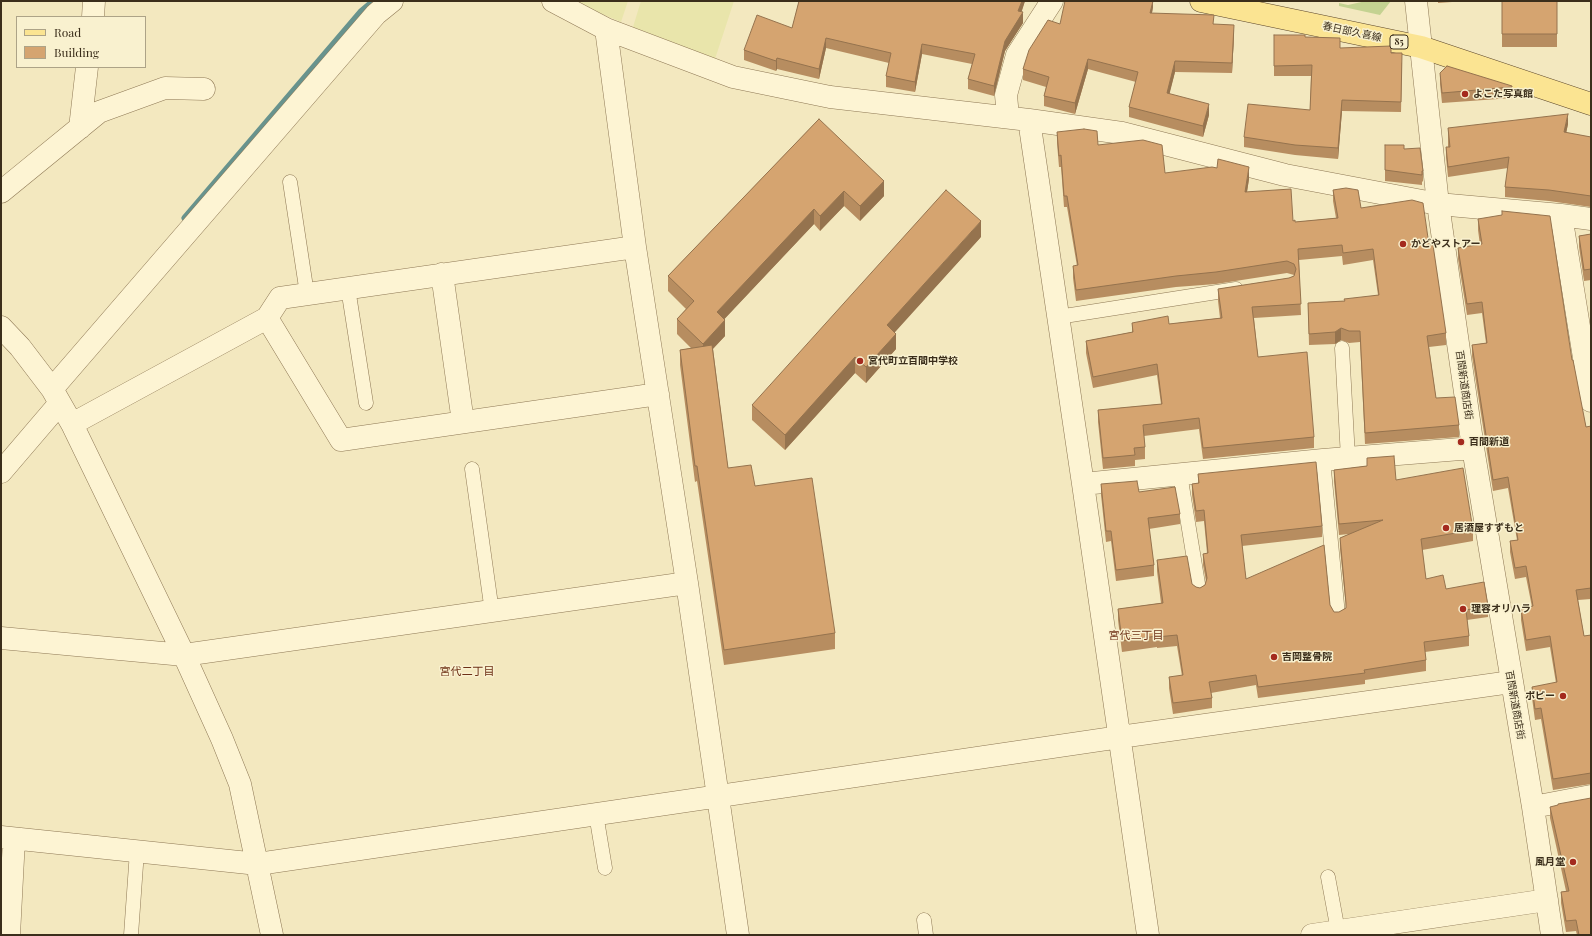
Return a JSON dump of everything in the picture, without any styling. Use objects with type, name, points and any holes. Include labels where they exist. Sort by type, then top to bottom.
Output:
[{"type":"main road","name":"春日部久喜線","points":[[1201,1],[1421,47],[1588,100]]},
{"type":"street","points":[[93,16],[94,1]]},
{"type":"street","points":[[1,472],[56,396],[376,14],[392,1]]},
{"type":"street","points":[[553,1],[606,29],[733,77],[830,97],[1122,133],[1285,174],[1438,204],[1591,219]]},
{"type":"street","points":[[1052,1],[1017,55],[1006,95],[1018,119],[1058,317],[1148,935]]},
{"type":"street","name":"百間新道商店街","points":[[1416,1],[1438,204],[1473,448],[1533,807],[1552,935]]},
{"type":"street","points":[[606,29],[635,247],[687,583],[738,935]]},
{"type":"street","points":[[80,128],[87,68]]},
{"type":"street","points":[[1,192],[100,112],[165,88],[204,89]]},
{"type":"street","points":[[1561,215],[1591,400]]},
{"type":"street","points":[[72,424],[267,318],[280,298],[635,247]]},
{"type":"street","points":[[442,274],[463,422]]},
{"type":"street","points":[[267,318],[341,440],[658,394]]},
{"type":"street","points":[[1,327],[20,347],[56,396],[72,424],[184,655],[240,784],[272,935]]},
{"type":"street","points":[[1083,484],[1323,460],[1473,448]]},
{"type":"street","points":[[1,638],[184,655],[687,583]]},
{"type":"street","points":[[9,935],[7,838],[258,864],[718,795],[1511,682]]},
{"type":"street","points":[[1533,807],[1591,796]]},
{"type":"street","points":[[1312,935],[1547,900]]},
{"type":"lane","points":[[290,182],[307,294]]},
{"type":"lane","points":[[1058,317],[1250,287]]},
{"type":"lane","points":[[348,288],[366,403]]},
{"type":"lane","points":[[1342,348],[1348,458]]},
{"type":"lane","points":[[1323,460],[1338,615]]},
{"type":"lane","points":[[472,469],[492,612]]},
{"type":"lane","points":[[1180,474],[1199,590]]},
{"type":"lane","points":[[596,814],[605,868]]},
{"type":"lane","points":[[131,935],[137,851]]},
{"type":"lane","points":[[1328,877],[1338,931]]},
{"type":"lane","points":[[924,920],[926,935]]},
{"type":"shaded area","points":[[572,1],[628,1],[621,22]]},
{"type":"shaded area","points":[[641,1],[734,1],[715,59],[633,27]]},
{"type":"green space","points":[[1366,1],[1391,1],[1380,15],[1339,6],[1339,3],[1348,5]]},
{"type":"building","points":[[799,1],[1022,1],[1018,11],[1023,12],[1005,41],[994,86],[968,79],[975,54],[922,44],[915,82],[886,76],[891,53],[826,38],[819,69],[777,58],[776,61],[744,50],[757,15],[792,28]]},
{"type":"building","points":[[1065,1],[1153,1],[1150,13],[1214,15],[1213,24],[1234,25],[1232,63],[1175,61],[1167,93],[1209,104],[1203,126],[1129,107],[1138,72],[1088,59],[1075,103],[1044,96],[1049,77],[1023,69],[1029,50],[1048,20],[1060,24]]},
{"type":"building","points":[[1502,1],[1557,1],[1557,34],[1502,34]]},
{"type":"building","points":[[1274,35],[1305,35],[1305,37],[1340,38],[1340,48],[1391,46],[1391,53],[1402,53],[1401,102],[1342,100],[1338,148],[1295,145],[1244,137],[1248,104],[1310,110],[1312,65],[1274,66]]},
{"type":"building","points":[[1447,66],[1512,87],[1442,93],[1440,73]]},
{"type":"building","points":[[1568,114],[1564,132],[1591,137],[1591,196],[1549,190],[1505,187],[1509,157],[1448,167],[1446,147],[1450,147],[1448,128]]},
{"type":"building","points":[[819,119],[884,181],[860,206],[844,191],[820,216],[814,209],[717,312],[725,320],[703,344],[677,319],[694,301],[668,276]]},
{"type":"building","points":[[1084,129],[1097,131],[1098,145],[1143,140],[1162,145],[1165,173],[1212,167],[1217,168],[1218,159],[1249,167],[1245,192],[1291,189],[1293,221],[1295,220],[1295,222],[1338,218],[1333,190],[1346,188],[1358,190],[1361,208],[1412,200],[1423,203],[1429,245],[1433,245],[1446,333],[1427,336],[1436,398],[1455,397],[1459,425],[1365,433],[1360,331],[1349,331],[1341,328],[1335,332],[1309,334],[1308,303],[1345,301],[1344,299],[1379,295],[1373,249],[1343,253],[1342,245],[1298,249],[1301,304],[1252,307],[1258,357],[1307,352],[1314,437],[1203,448],[1199,418],[1143,425],[1145,447],[1134,448],[1135,455],[1103,458],[1098,410],[1162,404],[1157,364],[1093,377],[1086,341],[1133,332],[1132,323],[1168,316],[1169,324],[1222,318],[1218,289],[1289,278],[1294,276],[1296,269],[1294,264],[1287,261],[1216,272],[1076,290],[1073,266],[1078,265],[1067,196],[1064,196],[1061,155],[1059,156],[1057,132]]},
{"type":"building","points":[[1385,145],[1404,145],[1404,149],[1420,148],[1423,171],[1422,175],[1385,170]]},
{"type":"building","points":[[946,190],[981,221],[887,325],[896,334],[866,367],[855,357],[785,435],[752,405]]},
{"type":"building","points":[[1502,211],[1550,216],[1572,360],[1586,427],[1591,426],[1591,588],[1576,590],[1584,636],[1591,635],[1591,773],[1553,779],[1541,708],[1535,709],[1532,687],[1557,682],[1550,636],[1526,640],[1521,609],[1533,606],[1526,566],[1515,568],[1510,541],[1518,540],[1508,477],[1493,480],[1472,345],[1487,343],[1482,302],[1467,304],[1458,248],[1482,244],[1478,219],[1502,215]]},
{"type":"building","points":[[1591,234],[1591,269],[1584,270],[1579,236]]},
{"type":"building","points":[[712,345],[728,468],[751,465],[755,486],[812,478],[835,633],[724,650],[697,466],[695,466],[680,350]]},
{"type":"building","points":[[1394,456],[1396,480],[1463,468],[1473,530],[1421,539],[1426,579],[1443,575],[1446,589],[1484,582],[1488,606],[1466,610],[1469,636],[1424,642],[1426,660],[1364,670],[1365,673],[1258,687],[1256,675],[1209,682],[1212,698],[1173,703],[1169,677],[1183,675],[1177,635],[1122,641],[1118,609],[1163,603],[1157,560],[1187,556],[1192,584],[1200,588],[1205,585],[1207,578],[1203,554],[1208,553],[1204,510],[1196,511],[1192,484],[1199,483],[1198,474],[1316,462],[1322,526],[1241,535],[1246,579],[1324,545],[1330,605],[1334,612],[1339,612],[1346,608],[1340,538],[1383,520],[1339,524],[1334,470],[1367,466],[1367,458]]},
{"type":"building","points":[[1137,481],[1139,492],[1175,487],[1180,514],[1148,518],[1154,565],[1116,570],[1111,531],[1106,531],[1101,484]]},
{"type":"building","points":[[1591,798],[1591,935],[1579,935],[1576,920],[1566,921],[1561,892],[1569,891],[1550,807],[1558,804]]},
{"type":"waterway","points":[[185,218],[361,12],[374,1]]},
{"type":"place","name":"よこた写真館","points":[[1465,94]]},
{"type":"place","name":"かどやストアー","points":[[1403,244]]},
{"type":"place","name":"宮代町立百間中学校","points":[[860,361]]},
{"type":"place","name":"百間新道","points":[[1461,442]]},
{"type":"place","name":"居酒屋すずもと","points":[[1446,528]]},
{"type":"place","name":"理容オリハラ","points":[[1463,609]]},
{"type":"place","name":"吉岡整骨院","points":[[1274,657]]},
{"type":"place","name":"ポピー","points":[[1563,696]]},
{"type":"place","name":"風月堂","points":[[1573,862]]},
{"type":"district","name":"宮代三丁目","points":[[1136,636]]},
{"type":"district","name":"宮代二丁目","points":[[467,672]]}]
